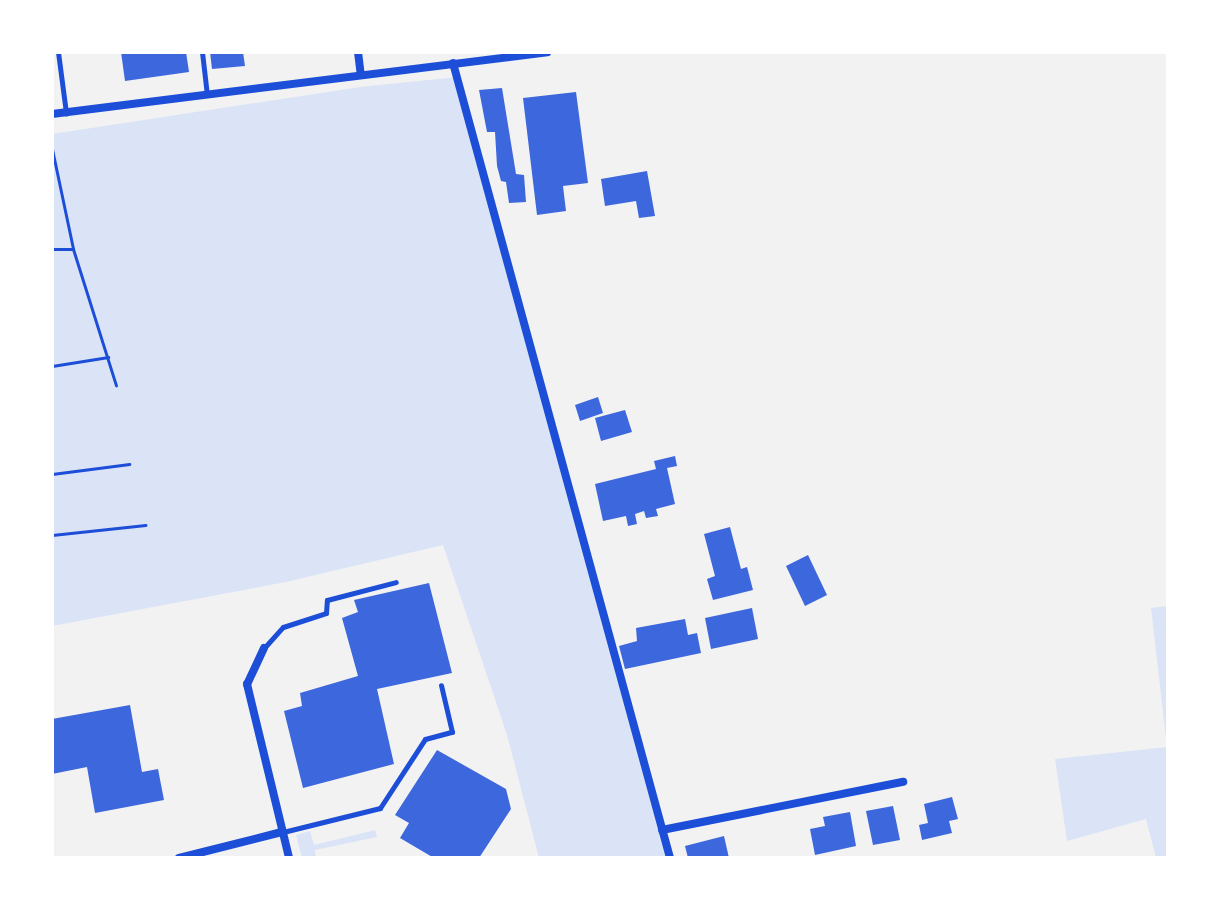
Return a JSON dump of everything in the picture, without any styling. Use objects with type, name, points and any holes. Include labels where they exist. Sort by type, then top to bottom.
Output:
[{"type":"street","points":[[358,52],[361,75]]},
{"type":"street","points":[[52,114],[547,52]]},
{"type":"street","points":[[453,63],[670,858]]},
{"type":"street","points":[[264,648],[247,684],[289,858]]},
{"type":"street","points":[[662,830],[903,782]]},
{"type":"street","points":[[179,858],[282,832]]},
{"type":"lane","points":[[58,52],[66,113]]},
{"type":"lane","points":[[202,52],[207,96]]},
{"type":"lane","points":[[264,648],[283,627],[326,613],[327,600],[396,582]]},
{"type":"lane","points":[[282,832],[380,808],[425,739],[452,732],[441,685]]},
{"type":"lane","points":[[385,858],[396,858]]},
{"type":"path","points":[[52,149],[73,249],[116,385]]},
{"type":"path","points":[[52,249],[73,249]]},
{"type":"path","points":[[52,366],[108,357]]},
{"type":"path","points":[[52,474],[129,464]]},
{"type":"path","points":[[52,535],[145,525]]},
{"type":"shaded area","points":[[457,77],[672,858],[539,858],[507,735],[443,545],[286,582],[52,626],[52,134],[360,87]]},
{"type":"shaded area","points":[[1168,606],[1168,858],[1156,858],[1146,819],[1067,841],[1055,759],[1167,747],[1151,608]]},
{"type":"shaded area","points":[[375,830],[377,837],[315,850],[316,858],[302,858],[296,835],[310,831],[314,845]]},
{"type":"building","points":[[121,52],[186,52],[189,72],[125,81]]},
{"type":"building","points":[[210,52],[243,52],[245,66],[212,69]]},
{"type":"building","points":[[502,88],[516,174],[524,175],[526,202],[509,203],[506,182],[501,181],[497,166],[495,132],[487,132],[479,90]]},
{"type":"building","points":[[576,92],[588,183],[563,186],[566,211],[537,215],[523,98]]},
{"type":"building","points":[[647,171],[655,216],[639,218],[636,201],[605,206],[601,179]]},
{"type":"building","points":[[598,397],[603,413],[580,421],[575,405]]},
{"type":"building","points":[[625,410],[632,432],[601,441],[595,418]]},
{"type":"building","points":[[675,456],[677,466],[667,468],[675,504],[656,509],[658,516],[646,518],[644,511],[635,514],[637,524],[628,526],[626,516],[603,521],[595,484],[656,469],[654,461]]},
{"type":"building","points":[[730,527],[741,569],[747,567],[753,590],[713,600],[707,579],[715,576],[704,534]]},
{"type":"building","points":[[808,555],[827,595],[805,606],[786,566]]},
{"type":"building","points":[[429,583],[452,673],[377,689],[394,764],[303,788],[284,711],[302,706],[300,693],[358,676],[342,618],[358,612],[354,600]]},
{"type":"building","points":[[752,608],[758,639],[711,649],[705,618]]},
{"type":"building","points":[[685,619],[688,635],[697,633],[701,653],[625,669],[619,646],[637,641],[636,628]]},
{"type":"building","points":[[130,705],[142,772],[158,769],[164,800],[95,813],[87,767],[52,774],[52,719]]},
{"type":"building","points":[[437,750],[506,789],[511,809],[479,858],[434,858],[400,838],[409,823],[395,815]]},
{"type":"building","points":[[952,797],[958,819],[949,821],[952,833],[922,840],[919,825],[928,823],[924,804]]},
{"type":"building","points":[[893,806],[900,840],[873,845],[866,811]]},
{"type":"building","points":[[850,812],[856,846],[815,855],[810,829],[825,826],[823,817]]},
{"type":"building","points":[[724,836],[729,858],[688,858],[685,846]]}]
